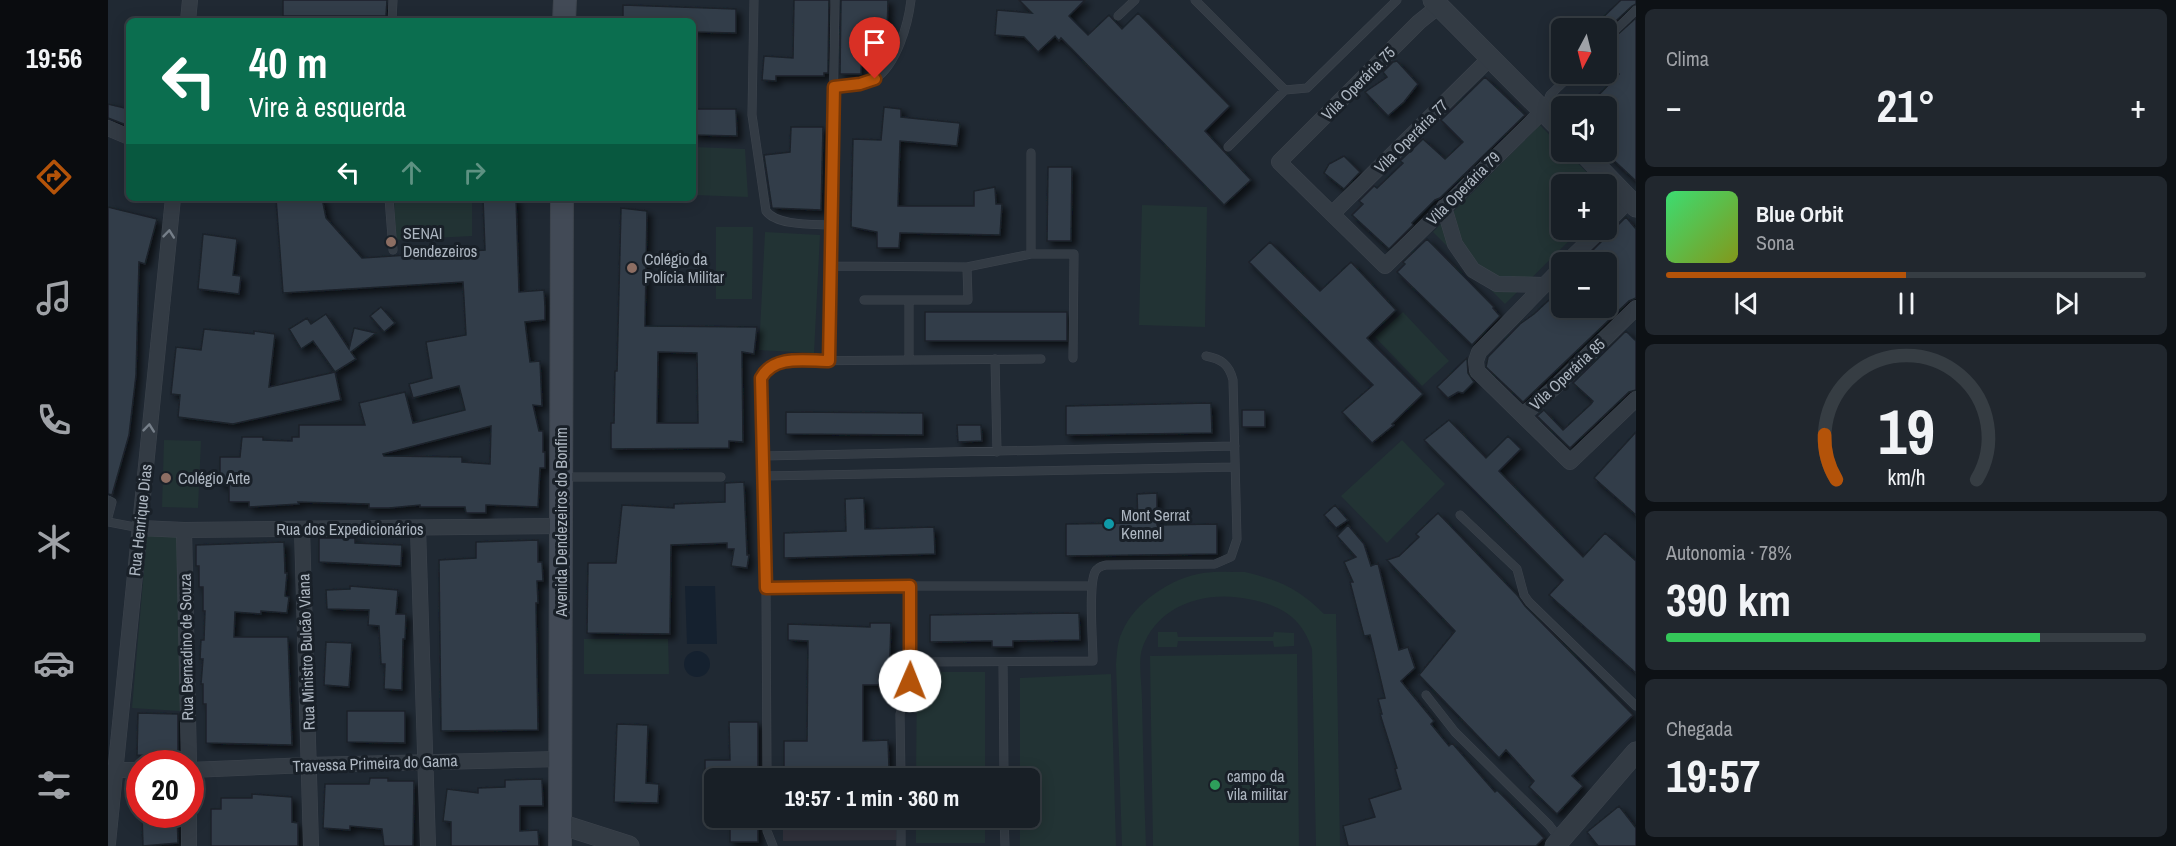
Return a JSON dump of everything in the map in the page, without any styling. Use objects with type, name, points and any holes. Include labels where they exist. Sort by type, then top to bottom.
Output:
[{"type":"main road","points":[[564,18],[565,0]]},
{"type":"main road","name":"Avenida Dendezeiros do Bonfim","points":[[560,835],[562,201]]},
{"type":"street","points":[[188,18],[190,0]]},
{"type":"street","points":[[1436,3],[1551,119]]},
{"type":"street","name":"Vila Operária 75","points":[[1332,214],[1279,162],[1436,3]]},
{"type":"street","name":"Vila Operária 77","points":[[1332,214],[1490,58]]},
{"type":"street","name":"Vila Operária 79","points":[[1332,214],[1385,266],[1543,111]]},
{"type":"street","points":[[108,128],[126,136]]},
{"type":"street","points":[[1593,162],[1633,203],[1617,215]]},
{"type":"street","name":"Rua Henrique Dias","points":[[108,843],[112,771],[140,528],[173,201]]},
{"type":"street","points":[[1444,207],[1455,244],[1473,270],[1497,284],[1544,285]]},
{"type":"street","points":[[1577,252],[1589,240]]},
{"type":"street","points":[[1551,278],[1479,352],[1476,361],[1477,371],[1570,462],[1636,399]]},
{"type":"street","name":"Vila Operária 85","points":[[1523,415],[1636,308]]},
{"type":"street","name":"Rua dos Expedicionários","points":[[140,528],[184,530],[561,526]]},
{"type":"street","points":[[418,528],[428,846]]},
{"type":"street","name":"Rua Ministro Bulcão Viana","points":[[302,529],[311,846]]},
{"type":"street","name":"Rua Bernadino de Souza","points":[[184,530],[189,750]]},
{"type":"street","points":[[1557,843],[1636,752]]},
{"type":"street","name":"Travessa Primeira do Gama","points":[[204,769],[560,759]]},
{"type":"street","points":[[189,828],[189,846]]},
{"type":"street","points":[[560,835],[629,846]]},
{"type":"lane","points":[[392,18],[393,0]]},
{"type":"lane","points":[[754,0],[752,115],[766,210],[770,216],[780,221],[831,225]]},
{"type":"lane","points":[[829,361],[835,0]]},
{"type":"lane","points":[[834,87],[860,84],[875,79],[896,51],[905,33],[911,0]]},
{"type":"lane","points":[[1118,16],[1134,0]]},
{"type":"lane","points":[[1194,0],[1285,90]]},
{"type":"lane","points":[[1228,147],[1285,90],[1307,88],[1397,0]]},
{"type":"lane","points":[[1617,28],[1636,10]]},
{"type":"lane","points":[[1543,111],[1550,95],[1562,84]]},
{"type":"lane","points":[[1031,153],[1031,254]]},
{"type":"lane","points":[[389,201],[393,250]]},
{"type":"lane","points":[[831,266],[967,267],[1031,254],[1074,254],[1074,358]]},
{"type":"lane","points":[[864,300],[968,300],[967,267]]},
{"type":"lane","points":[[909,300],[909,360]]},
{"type":"lane","points":[[910,662],[1093,662],[1092,586],[1095,570],[1106,565],[1215,564],[1231,556],[1237,539],[1231,371],[1226,363],[1206,356]]},
{"type":"lane","points":[[767,768],[766,588],[760,388],[765,370],[785,361],[1041,358]]},
{"type":"lane","points":[[995,359],[997,452]]},
{"type":"lane","points":[[762,456],[1235,446]]},
{"type":"lane","points":[[763,476],[1235,467]]},
{"type":"lane","points":[[561,477],[721,477]]},
{"type":"lane","points":[[108,500],[112,502],[108,517]]},
{"type":"lane","points":[[1460,514],[1517,569],[1524,595],[1529,602],[1636,706]]},
{"type":"lane","points":[[108,522],[140,528]]},
{"type":"lane","points":[[901,768],[900,714],[909,687],[910,586]]},
{"type":"lane","points":[[766,588],[1092,586]]},
{"type":"lane","points":[[1003,662],[1004,768]]},
{"type":"lane","points":[[1425,695],[1455,732],[1549,825],[1557,843]]},
{"type":"lane","points":[[767,828],[773,846]]},
{"type":"lane","points":[[901,828],[902,846]]},
{"type":"lane","points":[[1004,828],[1005,846]]},
{"type":"shaded area","points":[[1540,125],[1551,137],[1551,162],[1576,162],[1589,174],[1551,174],[1551,240],[1570,240],[1558,252],[1551,252],[1551,259],[1505,304],[1433,232]]},
{"type":"shaded area","points":[[696,147],[745,149],[748,197],[696,195]]},
{"type":"shaded area","points":[[394,201],[472,201],[472,236],[396,240]]},
{"type":"shaded area","points":[[1142,205],[1207,207],[1205,327],[1139,325]]},
{"type":"shaded area","points":[[716,227],[753,227],[752,299],[716,299]]},
{"type":"shaded area","points":[[765,232],[820,235],[814,353],[759,350]]},
{"type":"shaded area","points":[[1403,312],[1449,361],[1422,386],[1375,337]]},
{"type":"shaded area","points":[[164,440],[201,441],[198,508],[162,507]]},
{"type":"shaded area","points":[[1402,440],[1445,484],[1387,543],[1341,496]]},
{"type":"shaded area","points":[[147,536],[179,536],[180,711],[132,708]]},
{"type":"shaded area","points":[[1245,572],[1268,578],[1288,587],[1306,598],[1324,614],[1336,614],[1340,846],[1316,846],[1312,649],[1302,628],[1288,614],[1270,605],[1248,599],[1215,597],[1184,604],[1171,611],[1149,634],[1142,649],[1140,666],[1146,846],[1122,846],[1116,664],[1122,632],[1145,601],[1179,580],[1203,573]]},
{"type":"shaded area","points":[[1158,632],[1177,632],[1178,637],[1273,637],[1274,632],[1294,633],[1294,646],[1274,647],[1273,641],[1178,641],[1177,647],[1158,647]]},
{"type":"shaded area","points":[[584,639],[668,639],[669,674],[584,674]]},
{"type":"shaded area","points":[[1297,654],[1299,846],[1153,846],[1150,656]]},
{"type":"shaded area","points":[[917,672],[985,672],[985,768],[916,768]]},
{"type":"shaded area","points":[[1111,674],[1116,846],[1020,846],[1020,828],[1040,828],[1040,768],[1020,768],[1020,678]]},
{"type":"shaded area","points":[[783,828],[896,828],[896,840],[783,841]]},
{"type":"shaded area","points":[[916,828],[985,828],[985,843],[916,843]]},
{"type":"water","points":[[685,586],[715,586],[717,644],[687,644]]},
{"type":"water","points":[[697,651],[706,655],[710,664],[706,673],[697,677],[688,673],[684,664],[688,655]]},
{"type":"building","points":[[283,0],[387,0],[386,16],[283,16]]},
{"type":"building","points":[[794,0],[829,0],[828,73],[824,73],[824,76],[776,76],[776,81],[762,80],[764,56],[793,58]]},
{"type":"building","points":[[841,0],[888,0],[887,34],[862,33],[861,74],[840,74]]},
{"type":"building","points":[[1019,0],[1085,0],[1069,16],[1088,35],[1109,15],[1122,29],[1138,13],[1230,106],[1205,131],[1251,180],[1224,205],[1061,38],[1059,41],[1055,36],[1038,52],[1024,37],[995,35],[997,10],[1032,13]]},
{"type":"building","points":[[1621,0],[1636,0],[1636,4],[1617,20],[1617,18],[1602,18]]},
{"type":"building","points":[[623,5],[736,9],[736,33],[696,32],[696,18],[623,18]]},
{"type":"building","points":[[1636,18],[1636,181],[1616,162],[1617,96],[1598,96],[1609,84],[1617,84],[1619,74],[1617,72],[1617,35]]},
{"type":"building","points":[[1397,61],[1418,84],[1404,102],[1388,116],[1365,92],[1387,77],[1383,72]]},
{"type":"building","points":[[1485,77],[1525,115],[1440,198],[1435,200],[1389,249],[1352,215],[1363,204],[1359,201],[1374,186],[1377,188],[1403,163],[1400,161],[1423,139],[1445,159],[1463,142],[1441,120]]},
{"type":"building","points":[[108,104],[126,108],[126,125],[108,118]]},
{"type":"building","points":[[884,107],[901,109],[901,117],[960,123],[957,146],[900,141],[898,206],[974,206],[974,191],[995,187],[996,204],[1002,204],[1000,235],[900,233],[899,248],[877,248],[877,232],[851,227],[853,139],[881,140]]},
{"type":"building","points":[[696,109],[736,109],[737,136],[696,135]]},
{"type":"building","points":[[791,127],[823,127],[821,210],[772,208],[764,155],[790,152]]},
{"type":"building","points":[[1344,156],[1360,172],[1344,189],[1324,173],[1329,164]]},
{"type":"building","points":[[1048,167],[1072,167],[1071,241],[1047,241]]},
{"type":"building","points":[[276,201],[323,201],[326,218],[362,258],[485,250],[483,201],[516,201],[519,292],[544,290],[545,320],[525,322],[530,362],[540,361],[542,406],[533,405],[539,431],[543,431],[545,468],[540,468],[538,507],[486,505],[486,513],[466,513],[465,507],[420,507],[420,505],[369,508],[369,504],[298,502],[299,504],[249,507],[249,502],[229,502],[229,484],[220,484],[220,457],[240,457],[242,437],[292,441],[292,437],[299,437],[299,425],[365,425],[359,403],[405,392],[413,423],[465,410],[459,386],[413,398],[409,384],[432,378],[426,342],[466,335],[463,282],[283,293]],"holes":[[[491,426],[490,464],[462,462],[462,457],[384,456],[383,454]]]},
{"type":"building","points":[[108,207],[157,219],[145,264],[139,262],[136,375],[129,435],[112,495],[108,494]]},
{"type":"building","points":[[621,208],[647,211],[645,326],[757,327],[754,354],[742,352],[743,442],[729,441],[729,448],[611,449],[615,371],[617,371]],"holes":[[[658,352],[697,353],[698,423],[657,423]]]},
{"type":"building","points":[[1626,217],[1636,229],[1636,298],[1629,301],[1617,312],[1617,252],[1591,252],[1603,240],[1617,240],[1617,226]]},
{"type":"building","points":[[203,234],[237,239],[233,275],[241,276],[239,294],[198,289]]},
{"type":"building","points":[[1427,239],[1494,307],[1500,316],[1472,345],[1397,272],[1405,264],[1403,262]]},
{"type":"building","points":[[1270,242],[1320,291],[1351,262],[1396,310],[1367,338],[1423,394],[1392,424],[1394,425],[1372,443],[1342,412],[1373,385],[1249,262]]},
{"type":"building","points":[[1551,298],[1551,318],[1611,318],[1523,402],[1486,367],[1488,357],[1520,324]]},
{"type":"building","points":[[381,307],[395,323],[384,332],[370,316]]},
{"type":"building","points":[[925,312],[1067,312],[1067,341],[925,341]]},
{"type":"building","points":[[326,314],[349,349],[354,328],[376,333],[351,352],[356,359],[335,372],[313,341],[301,349],[289,329],[307,318],[311,324]]},
{"type":"building","points":[[204,329],[275,334],[269,387],[335,372],[341,400],[233,424],[178,417],[180,395],[171,394],[176,347],[201,350]]},
{"type":"building","points":[[1626,331],[1636,341],[1636,390],[1629,392],[1570,448],[1537,416],[1544,410],[1563,430],[1591,404],[1593,401],[1573,383]]},
{"type":"building","points":[[1467,358],[1468,373],[1474,382],[1463,393],[1458,392],[1448,398],[1437,387]]},
{"type":"building","points":[[1211,403],[1212,433],[1066,435],[1066,406]]},
{"type":"building","points":[[1242,410],[1265,410],[1265,427],[1242,427]]},
{"type":"building","points":[[786,412],[923,413],[923,435],[786,434]]},
{"type":"building","points":[[1449,420],[1486,458],[1508,436],[1521,449],[1499,471],[1583,557],[1605,533],[1636,561],[1636,673],[1549,595],[1563,580],[1424,440]]},
{"type":"building","points":[[957,425],[981,425],[982,441],[958,442]]},
{"type":"building","points":[[1636,432],[1636,515],[1594,478]]},
{"type":"building","points":[[744,482],[747,555],[749,555],[747,568],[731,566],[734,549],[727,549],[727,543],[671,545],[670,634],[587,633],[588,563],[616,563],[622,505],[674,508],[674,504],[725,502],[725,483]]},
{"type":"building","name":"Mont Serrat Kennel","points":[[1157,493],[1157,525],[1217,524],[1217,554],[1066,556],[1066,524],[1138,523],[1137,494]]},
{"type":"building","points":[[864,498],[865,529],[934,527],[935,554],[784,558],[784,533],[846,531],[845,499]]},
{"type":"building","points":[[1335,505],[1348,520],[1336,528],[1324,515]]},
{"type":"building","points":[[1438,513],[1525,606],[1633,715],[1572,776],[1583,786],[1557,814],[1529,787],[1534,781],[1506,750],[1499,758],[1419,675],[1455,631],[1387,560],[1399,556],[1419,537],[1416,534]]},
{"type":"building","points":[[1348,525],[1364,544],[1371,566],[1378,563],[1399,650],[1408,647],[1415,668],[1401,681],[1434,721],[1431,724],[1449,746],[1452,743],[1495,792],[1497,790],[1544,838],[1536,846],[1348,846],[1343,826],[1375,817],[1369,799],[1401,789],[1395,769],[1397,768],[1380,714],[1382,714],[1378,699],[1385,698],[1370,635],[1364,636],[1350,582],[1353,582],[1344,562],[1356,557],[1337,536]]},
{"type":"building","points":[[319,538],[355,538],[355,543],[402,545],[401,566],[319,562]]},
{"type":"building","points":[[538,540],[538,562],[542,562],[543,581],[537,581],[538,603],[536,603],[538,730],[441,731],[439,560],[476,558],[476,542]]},
{"type":"building","points":[[284,542],[285,573],[287,573],[285,596],[289,597],[287,613],[235,612],[234,637],[288,637],[292,745],[206,743],[206,704],[203,704],[203,684],[201,684],[203,659],[200,659],[201,640],[204,640],[205,611],[203,611],[203,587],[199,587],[199,566],[196,566],[196,545]]},
{"type":"building","points":[[350,586],[398,590],[396,614],[406,614],[402,690],[384,689],[385,664],[381,664],[379,626],[368,625],[369,610],[327,609],[326,590],[350,589]]},
{"type":"building","points":[[1079,613],[1080,640],[1013,641],[1013,647],[992,647],[992,641],[930,642],[930,615]]},
{"type":"building","points":[[870,623],[891,623],[889,685],[863,685],[863,741],[888,740],[889,768],[784,768],[784,741],[807,741],[808,641],[788,640],[788,624],[870,627]]},
{"type":"building","points":[[326,642],[352,643],[349,687],[324,685]]},
{"type":"building","points":[[347,711],[405,711],[405,743],[347,742]]},
{"type":"building","points":[[138,713],[178,714],[178,750],[137,750]]},
{"type":"building","points":[[729,722],[758,722],[758,768],[705,768],[705,760],[730,760]]},
{"type":"building","points":[[617,724],[648,725],[646,783],[659,784],[658,803],[614,802]]},
{"type":"building","points":[[370,778],[414,781],[413,846],[384,846],[382,829],[350,826],[350,830],[323,828],[325,784],[369,784]]},
{"type":"building","points":[[542,779],[543,806],[520,806],[520,831],[538,830],[539,846],[451,846],[451,822],[443,821],[447,789],[478,793],[478,788],[505,787],[505,780]]},
{"type":"building","points":[[252,794],[292,797],[292,822],[298,823],[298,846],[211,846],[211,809],[221,809],[221,798],[252,798]]},
{"type":"building","points":[[1619,806],[1636,828],[1636,846],[1598,846],[1587,832]]},
{"type":"building","points":[[142,828],[177,828],[178,843],[143,846]]},
{"type":"building","points":[[730,828],[758,828],[758,842],[730,842]]},
{"type":"place","name":"SENAI Dendezeiros","points":[[391,242]]},
{"type":"place","name":"Colégio da Polícia Militar","points":[[632,268]]},
{"type":"place","name":"Colégio Arte","points":[[166,478]]},
{"type":"place","name":"Mont Serrat Kennel","points":[[1109,524]]},
{"type":"place","name":"campo da vila militar","points":[[1215,785]]},
{"type":"route","points":[[875,79],[860,84],[834,87],[829,361],[785,361],[765,370],[761,378],[766,588],[910,586],[910,681]]}]
